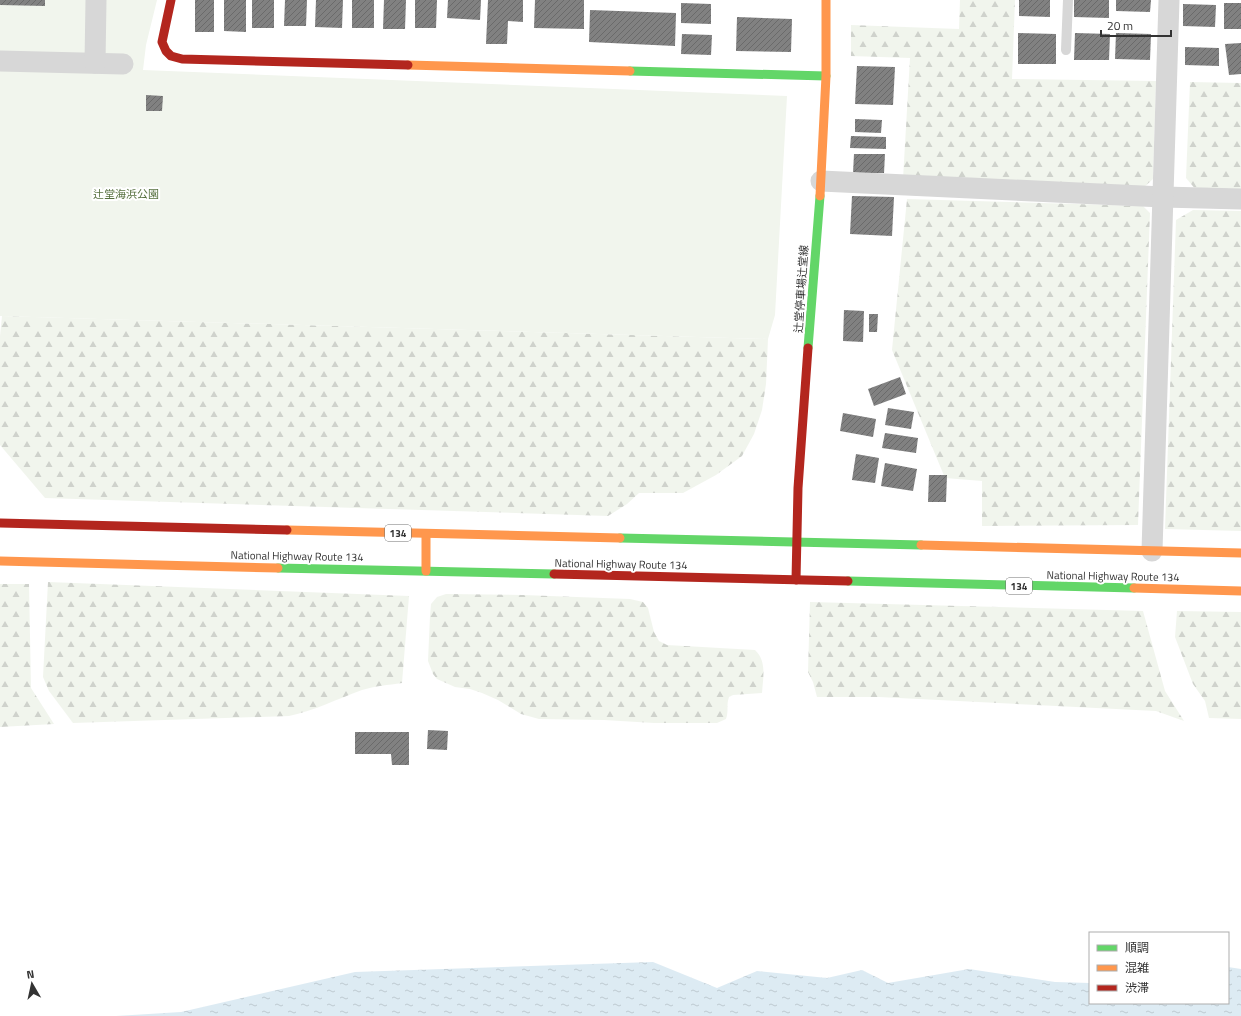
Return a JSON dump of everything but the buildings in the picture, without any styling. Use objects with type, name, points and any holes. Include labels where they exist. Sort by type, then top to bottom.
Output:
[{"type":"main road","points":[[171,0],[162,42],[166,51],[171,56],[182,59],[826,76]]},
{"type":"main road","name":"辻堂停車場辻堂線","points":[[796,580],[798,488],[821,181],[826,76],[826,0]]},
{"type":"main road","name":"134","points":[[0,523],[1241,553]]},
{"type":"main road","points":[[426,534],[426,571]]},
{"type":"main road","name":"National Highway Route 134","points":[[0,561],[1241,591]]},
{"type":"street","points":[[95,63],[96,0]]},
{"type":"street","points":[[1152,551],[1169,0]]},
{"type":"street","points":[[0,61],[123,64]]},
{"type":"street","points":[[821,181],[1163,197],[1241,199]]},
{"type":"lane","points":[[1066,50],[1068,0]]},
{"type":"green space","name":"辻堂海浜公園","points":[[0,0],[157,0],[146,45],[143,70],[787,96],[775,315],[768,339],[0,316]]},
{"type":"green space","points":[[960,0],[1015,0],[1012,79],[1156,81],[1153,179],[1142,189],[903,179],[910,58],[851,56],[851,25],[959,29]]},
{"type":"green space","points":[[1190,82],[1241,83],[1241,192],[1197,191],[1186,178]]},
{"type":"green space","points":[[907,199],[1143,206],[1150,213],[1138,525],[982,526],[982,481],[945,478],[892,350]]},
{"type":"green space","points":[[1193,210],[1241,211],[1241,531],[1165,529],[1176,220]]},
{"type":"green space","points":[[2,316],[768,339],[766,384],[762,410],[754,434],[742,456],[716,475],[683,493],[639,493],[627,504],[608,516],[45,498],[0,445],[0,336]]},
{"type":"green space","points":[[48,582],[409,596],[402,683],[362,690],[316,708],[289,716],[73,723],[49,691],[43,677]]},
{"type":"green space","points":[[0,584],[29,584],[31,688],[54,724],[0,727]]},
{"type":"green space","points":[[446,594],[630,599],[643,602],[648,608],[654,632],[659,641],[667,645],[755,650],[759,654],[763,664],[762,693],[733,695],[729,697],[726,719],[717,723],[654,723],[604,720],[539,719],[521,714],[498,700],[470,689],[455,687],[437,679],[433,674],[428,661],[431,604],[437,597]]},
{"type":"green space","points":[[810,602],[1143,611],[1165,691],[1184,721],[1156,711],[879,697],[817,697],[813,682],[808,672]]},
{"type":"green space","points":[[1177,611],[1241,612],[1241,719],[1209,718],[1205,701],[1193,684],[1175,637]]},
{"type":"water","points":[[653,962],[717,988],[757,971],[827,978],[862,970],[888,983],[969,969],[1055,982],[1089,983],[1089,1004],[1229,1004],[1229,967],[1241,969],[1241,1016],[116,1016],[181,1012],[355,972]]},
{"type":"traffic: fast","points":[[630,71],[826,76]]},
{"type":"traffic: fast","points":[[808,348],[820,196]]},
{"type":"traffic: fast","points":[[620,538],[921,545]]},
{"type":"traffic: fast","points":[[278,568],[554,574]]},
{"type":"traffic: fast","points":[[848,581],[1134,588]]},
{"type":"traffic: slow","points":[[820,196],[826,76],[826,0]]},
{"type":"traffic: slow","points":[[408,65],[630,71]]},
{"type":"traffic: slow","points":[[287,530],[620,538]]},
{"type":"traffic: slow","points":[[426,534],[426,571]]},
{"type":"traffic: slow","points":[[921,545],[1241,553]]},
{"type":"traffic: slow","points":[[0,561],[278,568]]},
{"type":"traffic: slow","points":[[1134,588],[1241,591]]},
{"type":"traffic: jam","points":[[171,0],[162,42],[166,51],[171,56],[182,59],[408,65]]},
{"type":"traffic: jam","points":[[796,580],[798,488],[808,348]]},
{"type":"traffic: jam","points":[[0,523],[287,530]]},
{"type":"traffic: jam","points":[[554,574],[848,581]]}]
